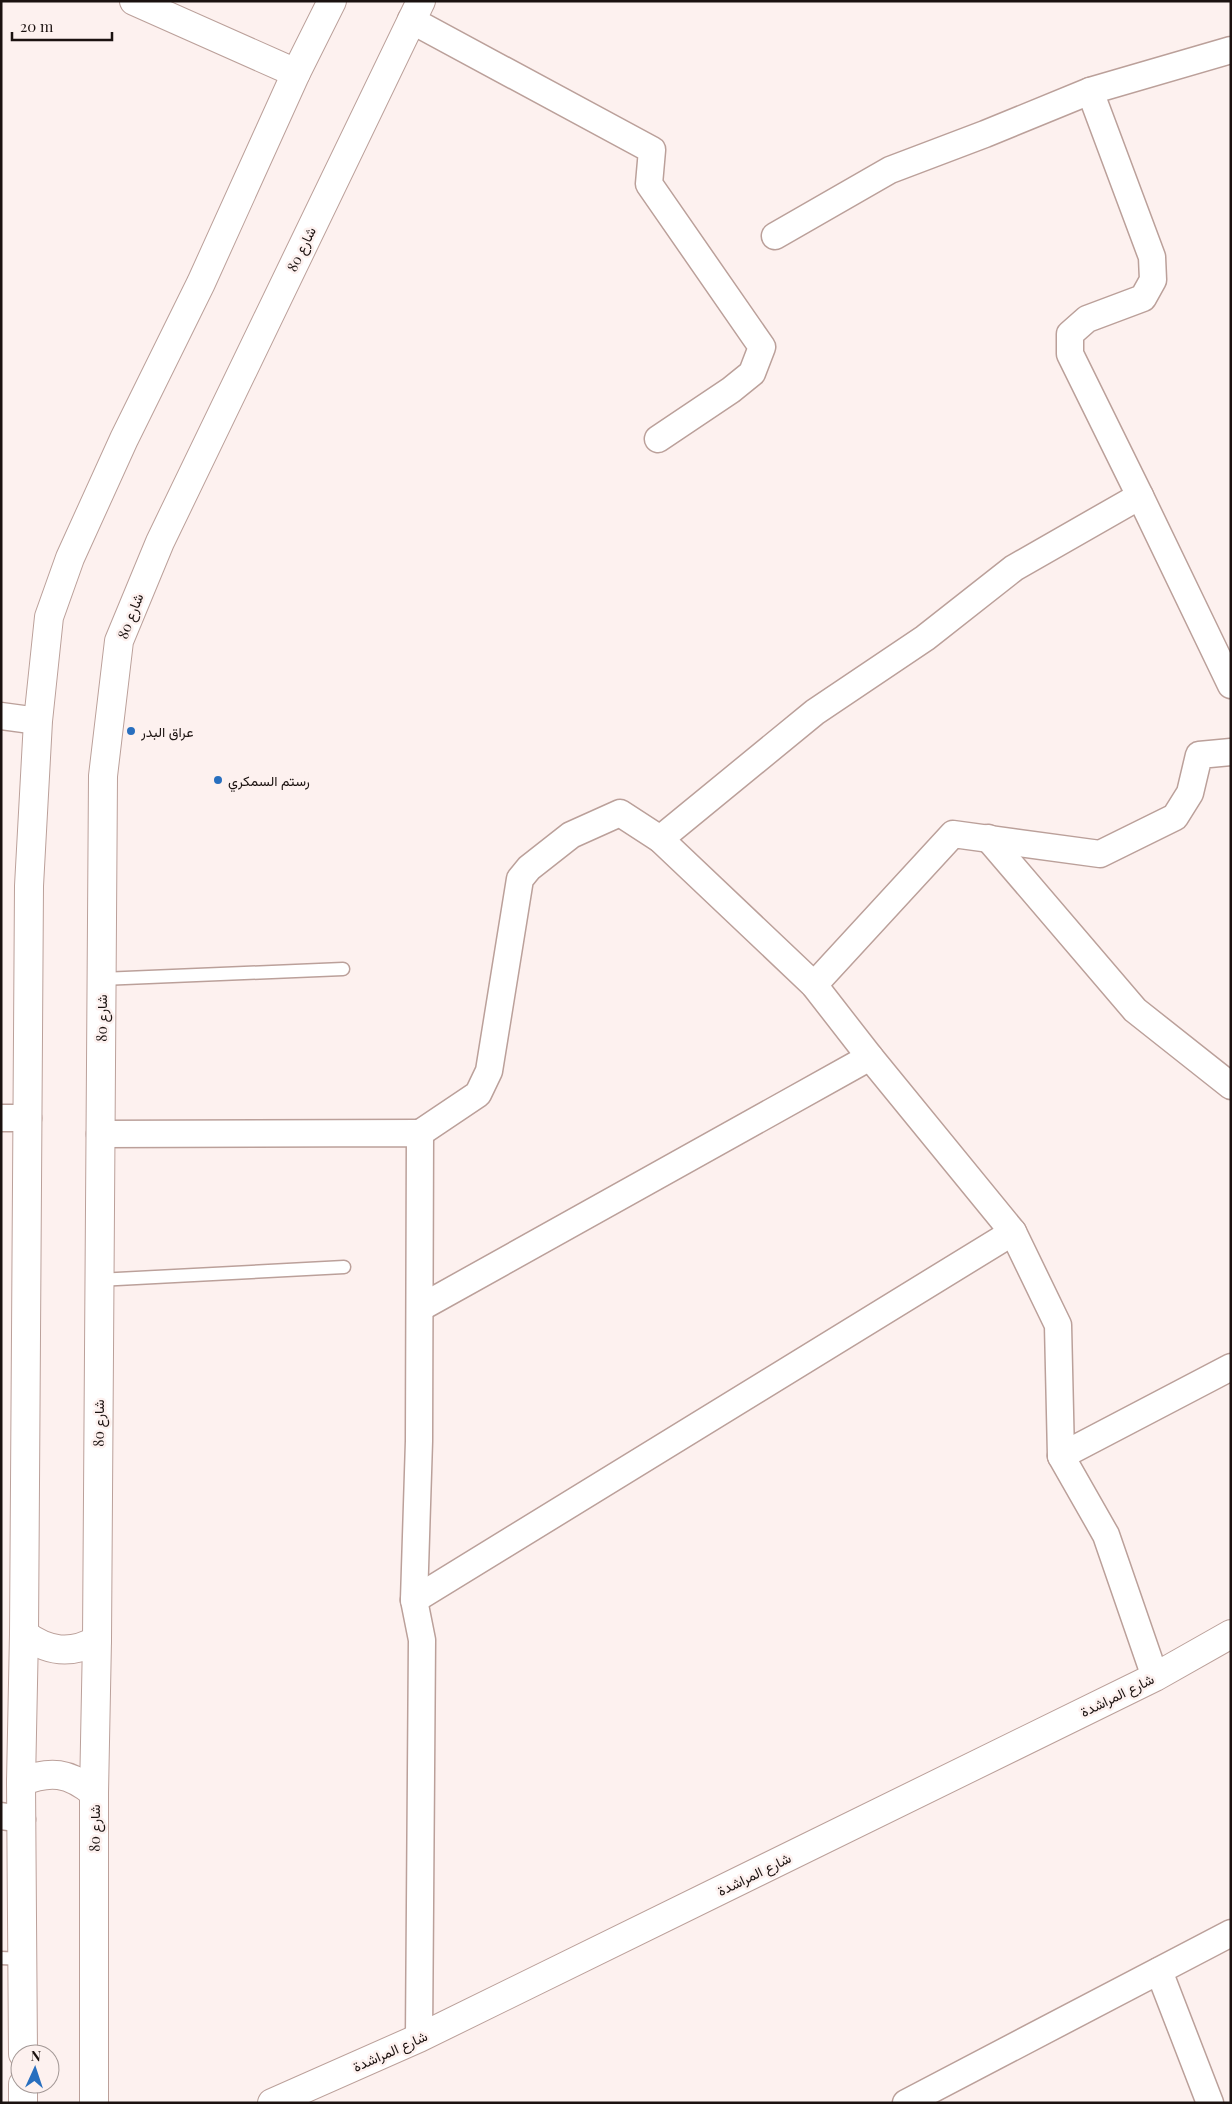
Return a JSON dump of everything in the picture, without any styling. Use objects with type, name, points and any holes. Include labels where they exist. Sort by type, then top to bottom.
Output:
[{"type":"main road","points":[[134,1],[296,73]]},
{"type":"main road","points":[[22,2044],[12,1958],[11,1818],[21,1782],[24,1634],[29,886],[38,720],[49,617],[70,558],[124,439],[201,283],[296,73],[332,1]]},
{"type":"main road","name":"شارع 80","points":[[94,2103],[94,1793],[97,1640],[103,776],[119,641],[160,542],[416,11]]},
{"type":"main road","points":[[24,1634],[35,1642],[60,1650],[73,1650],[97,1640]]},
{"type":"main road","name":"شارع المراشدة","points":[[272,2103],[419,2038],[1155,1677],[1231,1634]]},
{"type":"main road","points":[[21,1782],[36,1776],[52,1774],[67,1776],[82,1783],[94,1793]]},
{"type":"street","points":[[416,11],[652,150],[649,184],[762,347],[752,373],[731,390],[658,439]]},
{"type":"street","points":[[775,236],[890,170],[1090,91],[1231,50]]},
{"type":"street","points":[[1090,91],[1152,257],[1153,280],[1143,298],[1087,318],[1070,334],[1070,354],[1231,685]]},
{"type":"street","points":[[660,839],[815,712],[926,638],[1014,568],[1140,496]]},
{"type":"street","points":[[1,716],[38,720]]},
{"type":"street","points":[[814,985],[953,834],[1100,854],[1175,817],[1190,793],[1199,755],[1231,752]]},
{"type":"street","points":[[100,1134],[420,1133],[478,1094],[489,1071],[520,880],[529,868],[571,835],[620,814],[660,839],[814,985],[870,1058],[1013,1232],[1058,1325],[1061,1456],[1106,1535],[1155,1677]]},
{"type":"street","points":[[988,838],[1134,1010],[1231,1086]]},
{"type":"street","points":[[420,1308],[870,1058]]},
{"type":"street","points":[[1,1118],[28,1118]]},
{"type":"street","points":[[419,2038],[422,1640],[414,1600],[419,1441],[420,1133]]},
{"type":"street","points":[[414,1600],[1013,1232]]},
{"type":"street","points":[[1061,1456],[1231,1368]]},
{"type":"street","points":[[906,2103],[951,2092],[1159,1971],[1231,1933]]},
{"type":"street","points":[[1159,1971],[1210,2103]]},
{"type":"lane","points":[[101,979],[343,969]]},
{"type":"lane","points":[[98,1280],[344,1267]]},
{"type":"place","name":"عراق البدر","points":[[131,731]]},
{"type":"place","name":"رستم السمكري","points":[[218,780]]}]
